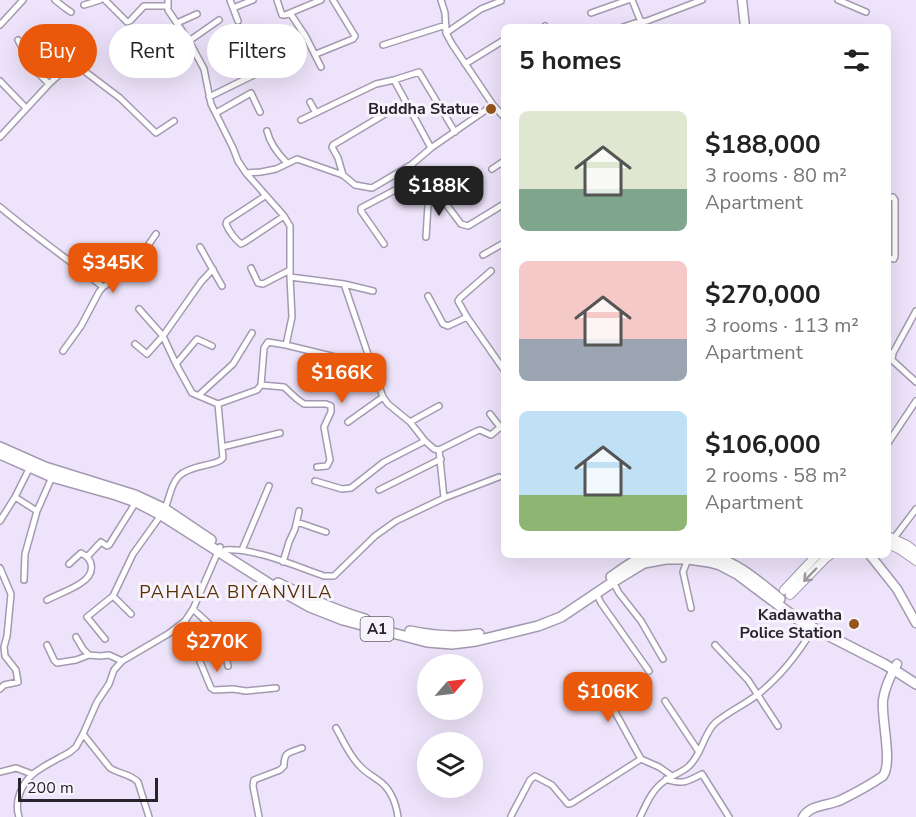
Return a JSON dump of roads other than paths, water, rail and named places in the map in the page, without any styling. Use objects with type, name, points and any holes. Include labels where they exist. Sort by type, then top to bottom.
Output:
[{"type":"highway","name":"A1","points":[[0,447],[52,477],[116,495],[163,512]]},
{"type":"highway","name":"A1","points":[[0,454],[135,495],[276,588],[310,607],[343,620],[427,642],[452,644],[476,641],[538,626],[561,617],[644,563],[666,559],[688,559],[720,565],[737,573],[780,607],[813,629],[916,676]]},
{"type":"highway","name":"A1","points":[[221,550],[311,600],[339,612],[406,631],[429,636],[451,637],[488,632],[548,617],[567,607],[632,558]]},
{"type":"highway","name":"A1","points":[[721,558],[747,573],[810,621],[895,667],[916,684]]},
{"type":"main road","points":[[742,0],[745,24]]},
{"type":"main road","points":[[891,540],[916,552]]},
{"type":"main road","points":[[891,540],[916,561]]},
{"type":"main road","points":[[815,558],[787,592],[827,558]]},
{"type":"main road","points":[[872,558],[897,589],[916,623]]},
{"type":"main road","points":[[802,817],[812,809],[840,801],[886,772],[883,703],[886,687],[895,667]]},
{"type":"street","points":[[0,25],[23,0]]},
{"type":"street","points":[[55,0],[71,12]]},
{"type":"street","points":[[84,5],[100,0]]},
{"type":"street","points":[[105,0],[127,22],[144,6],[167,3],[168,10],[177,23],[197,14]]},
{"type":"street","points":[[230,0],[238,21]]},
{"type":"street","points":[[233,8],[253,0]]},
{"type":"street","points":[[277,0],[282,15],[321,0]]},
{"type":"street","points":[[316,54],[353,39],[355,36],[333,0]]},
{"type":"street","points":[[441,0],[446,33],[501,114]]},
{"type":"street","points":[[591,13],[630,0],[642,24]]},
{"type":"street","points":[[643,24],[702,0]]},
{"type":"street","points":[[838,0],[866,12]]},
{"type":"street","points":[[446,33],[481,9],[501,2]]},
{"type":"street","points":[[290,13],[316,54],[321,68]]},
{"type":"street","points":[[195,37],[219,20]]},
{"type":"street","points":[[383,45],[446,25]]},
{"type":"street","points":[[465,64],[501,42]]},
{"type":"street","points":[[195,52],[204,69],[211,104],[234,148],[238,161],[290,226],[292,316],[285,345]]},
{"type":"street","points":[[1,133],[71,64],[75,64],[120,98],[156,133],[174,121]]},
{"type":"street","points":[[421,64],[420,74],[454,132]]},
{"type":"street","points":[[301,120],[376,84],[420,74]]},
{"type":"street","points":[[43,78],[49,84]]},
{"type":"street","points":[[209,97],[248,78]]},
{"type":"street","points":[[394,80],[431,148]]},
{"type":"street","points":[[0,81],[26,108]]},
{"type":"street","points":[[216,113],[251,93],[260,112]]},
{"type":"street","points":[[310,102],[316,113]]},
{"type":"street","points":[[246,173],[276,169],[297,159],[343,175],[355,185],[372,188],[411,165],[431,148],[493,105]]},
{"type":"street","points":[[343,175],[333,145],[385,114]]},
{"type":"street","points":[[267,131],[269,140],[280,157],[287,163]]},
{"type":"street","points":[[492,169],[501,163]]},
{"type":"street","points":[[411,165],[422,182],[446,204],[461,224],[468,226],[501,206]]},
{"type":"street","points":[[372,188],[375,201]]},
{"type":"street","points":[[384,244],[361,208],[399,188]]},
{"type":"street","points":[[426,237],[428,205],[435,195],[450,189]]},
{"type":"street","points":[[265,196],[227,221],[226,224],[237,241],[241,244],[245,242],[284,216]]},
{"type":"street","points":[[891,197],[895,200],[895,256],[894,259],[891,258]]},
{"type":"street","points":[[0,207],[103,287]]},
{"type":"street","points":[[63,351],[81,326],[99,292],[122,275],[142,255],[156,234]]},
{"type":"street","points":[[483,255],[501,245]]},
{"type":"street","points":[[200,247],[222,286]]},
{"type":"street","points":[[251,268],[260,284],[290,270]]},
{"type":"street","points":[[135,344],[147,354],[164,336],[201,282],[213,269]]},
{"type":"street","points":[[492,271],[458,301],[501,366]]},
{"type":"street","points":[[290,278],[344,284],[373,291]]},
{"type":"street","points":[[344,284],[383,397],[388,405],[410,422],[425,441],[439,450],[477,431],[480,430],[490,435],[501,427]]},
{"type":"street","points":[[428,296],[445,326],[467,317]]},
{"type":"street","points":[[139,309],[164,336],[192,393],[218,404],[257,390],[261,385],[264,348],[268,342],[372,366]]},
{"type":"street","points":[[916,311],[893,353],[892,360],[916,382]]},
{"type":"street","points":[[199,395],[234,364],[252,333]]},
{"type":"street","points":[[176,364],[197,339],[212,346]]},
{"type":"street","points":[[261,385],[284,387],[304,404],[331,406],[331,412],[324,427],[330,460],[327,466],[317,467]]},
{"type":"street","points":[[348,422],[383,397]]},
{"type":"street","points":[[891,438],[916,401]]},
{"type":"street","points":[[105,639],[87,617],[113,596],[133,554],[163,512],[173,482],[180,473],[195,467],[220,462],[223,458],[218,404]]},
{"type":"street","points":[[410,422],[439,406]]},
{"type":"street","points":[[490,414],[501,425]]},
{"type":"street","points":[[222,447],[280,433]]},
{"type":"street","points":[[315,481],[342,489],[351,488],[384,462],[425,441]]},
{"type":"street","points":[[439,450],[444,498]]},
{"type":"street","points":[[379,490],[441,459]]},
{"type":"street","points":[[0,521],[31,465]]},
{"type":"street","points":[[24,579],[25,554],[37,512],[52,477]]},
{"type":"street","points":[[18,817],[18,799],[24,785],[33,774],[76,747],[114,670],[122,661],[168,634],[184,621],[193,609],[221,550],[243,550],[324,576],[334,576],[375,536],[396,521],[444,498],[499,477]]},
{"type":"street","points":[[243,550],[269,486]]},
{"type":"street","points":[[15,497],[37,512]]},
{"type":"street","points":[[87,556],[102,542],[109,545],[136,502]]},
{"type":"street","points":[[891,538],[916,509]]},
{"type":"street","points":[[283,562],[297,522],[298,511]]},
{"type":"street","points":[[297,522],[326,532]]},
{"type":"street","points":[[47,600],[83,582],[92,566],[87,556],[81,553],[69,564]]},
{"type":"street","points":[[688,559],[683,572],[691,608]]},
{"type":"street","points":[[0,689],[4,685],[18,682],[16,670],[5,656],[4,647],[11,594],[2,582],[1,571]]},
{"type":"street","points":[[613,582],[641,621],[663,659]]},
{"type":"street","points":[[596,593],[649,671]]},
{"type":"street","points":[[113,596],[131,614]]},
{"type":"street","points":[[193,609],[221,638],[228,666]]},
{"type":"street","points":[[184,621],[211,688],[246,691],[276,688]]},
{"type":"street","points":[[640,817],[654,790],[689,766],[715,724],[757,695],[776,678],[813,629]]},
{"type":"street","points":[[76,638],[89,655]]},
{"type":"street","points":[[47,645],[57,663],[89,655],[109,655],[122,661]]},
{"type":"street","points":[[715,645],[748,680],[778,726]]},
{"type":"street","points":[[574,697],[589,680],[593,679],[599,683],[641,759],[659,767],[669,778],[679,784],[702,774],[729,817]]},
{"type":"street","points":[[665,701],[699,752]]},
{"type":"street","points":[[336,728],[357,763],[366,773],[381,781],[389,791],[398,817]]},
{"type":"street","points":[[83,734],[110,768],[135,778],[149,817]]},
{"type":"street","points":[[259,817],[254,780],[280,770],[284,766],[286,754],[302,748]]},
{"type":"street","points":[[510,816],[530,780],[535,776],[552,785],[568,804],[641,759]]},
{"type":"street","points":[[0,772],[16,768],[33,774]]},
{"type":"place","name":"Buddha Statue","points":[[491,109]]},
{"type":"place","name":"Kadawatha Police Station","points":[[854,624]]},
{"type":"district","name":"PAHALA BIYANVILA","points":[[236,592]]}]
